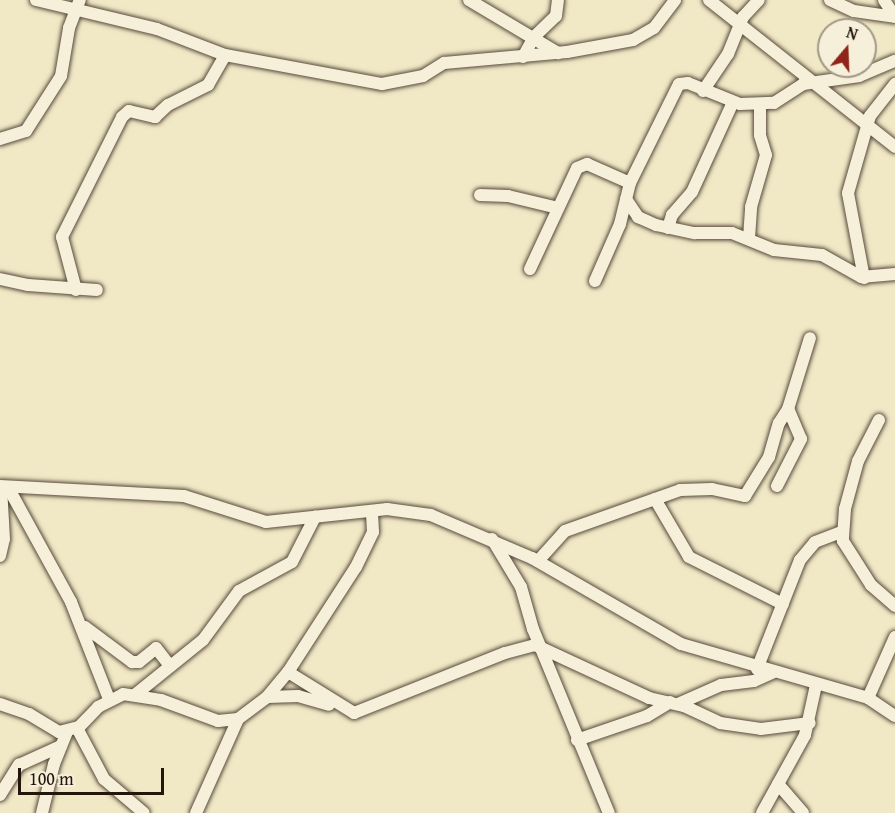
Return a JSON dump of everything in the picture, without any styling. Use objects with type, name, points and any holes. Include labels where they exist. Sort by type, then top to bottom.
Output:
[{"type":"street","points":[[36,0],[78,4],[177,35],[225,55],[382,84],[423,76],[442,63],[558,53],[641,38],[654,28],[675,0]]},
{"type":"street","points":[[470,0],[558,53]]},
{"type":"street","points":[[523,57],[534,37],[556,14],[558,0]]},
{"type":"street","points":[[709,0],[895,147]]},
{"type":"street","points":[[703,91],[728,54],[739,25],[759,0]]},
{"type":"street","points":[[830,0],[854,11],[895,17]]},
{"type":"street","points":[[884,0],[895,17]]},
{"type":"street","points":[[0,139],[26,131],[61,76],[78,4]]},
{"type":"street","points":[[76,290],[62,237],[122,117],[129,111],[155,117],[168,105],[208,85],[225,55]]},
{"type":"street","points":[[595,281],[620,224],[630,183],[675,88],[684,82],[733,102],[760,105],[782,102],[800,86],[859,76],[895,61]]},
{"type":"street","points":[[864,278],[847,198],[867,125],[895,84]]},
{"type":"street","points":[[668,228],[672,215],[692,192],[733,102]]},
{"type":"street","points":[[749,238],[751,207],[766,156],[760,135],[760,105]]},
{"type":"street","points":[[530,269],[571,177],[582,165],[630,183]]},
{"type":"street","points":[[480,195],[508,196],[558,208]]},
{"type":"street","points":[[625,198],[638,218],[668,228],[722,232],[749,238],[774,250],[828,257],[864,278],[895,274]]},
{"type":"street","points":[[0,279],[76,290],[97,290]]},
{"type":"street","points":[[538,561],[565,531],[655,499],[697,488],[745,496],[769,457],[779,423],[788,409],[810,338]]},
{"type":"street","points":[[777,486],[801,440],[788,409]]},
{"type":"street","points":[[879,420],[858,461],[843,531],[845,546],[859,569],[881,597],[895,606]]},
{"type":"street","points":[[3,487],[184,496],[256,521],[396,508],[431,515],[491,538],[538,561],[681,645],[816,686],[868,698],[895,716]]},
{"type":"street","points":[[0,556],[4,539],[3,487]]},
{"type":"street","points":[[3,487],[37,534],[82,624],[109,699]]},
{"type":"street","points":[[655,499],[689,556],[783,604]]},
{"type":"street","points":[[196,813],[238,719],[267,697],[288,672],[366,549],[373,532],[372,511]]},
{"type":"street","points":[[136,694],[203,640],[239,591],[292,562],[315,517]]},
{"type":"street","points":[[757,669],[792,577],[809,549],[821,538],[843,531]]},
{"type":"street","points":[[491,538],[519,581],[541,647],[577,740],[609,813]]},
{"type":"street","points":[[82,624],[132,662],[139,662],[155,647],[170,666]]},
{"type":"street","points":[[868,698],[895,637]]},
{"type":"street","points":[[267,697],[298,696],[354,713],[376,707],[505,653],[541,647],[640,694],[674,703],[723,724],[762,729],[810,723]]},
{"type":"street","points":[[288,672],[341,708]]},
{"type":"street","points":[[577,740],[626,725],[721,685],[754,681],[772,673]]},
{"type":"street","points":[[762,813],[810,723],[816,686]]},
{"type":"street","points":[[42,813],[61,746],[72,730],[109,699],[136,694],[218,721],[238,719]]},
{"type":"street","points":[[0,704],[29,714],[54,731],[72,730]]},
{"type":"street","points":[[72,730],[104,780],[144,813]]},
{"type":"street","points":[[0,795],[19,765],[61,746]]},
{"type":"street","points":[[778,784],[803,813]]}]
